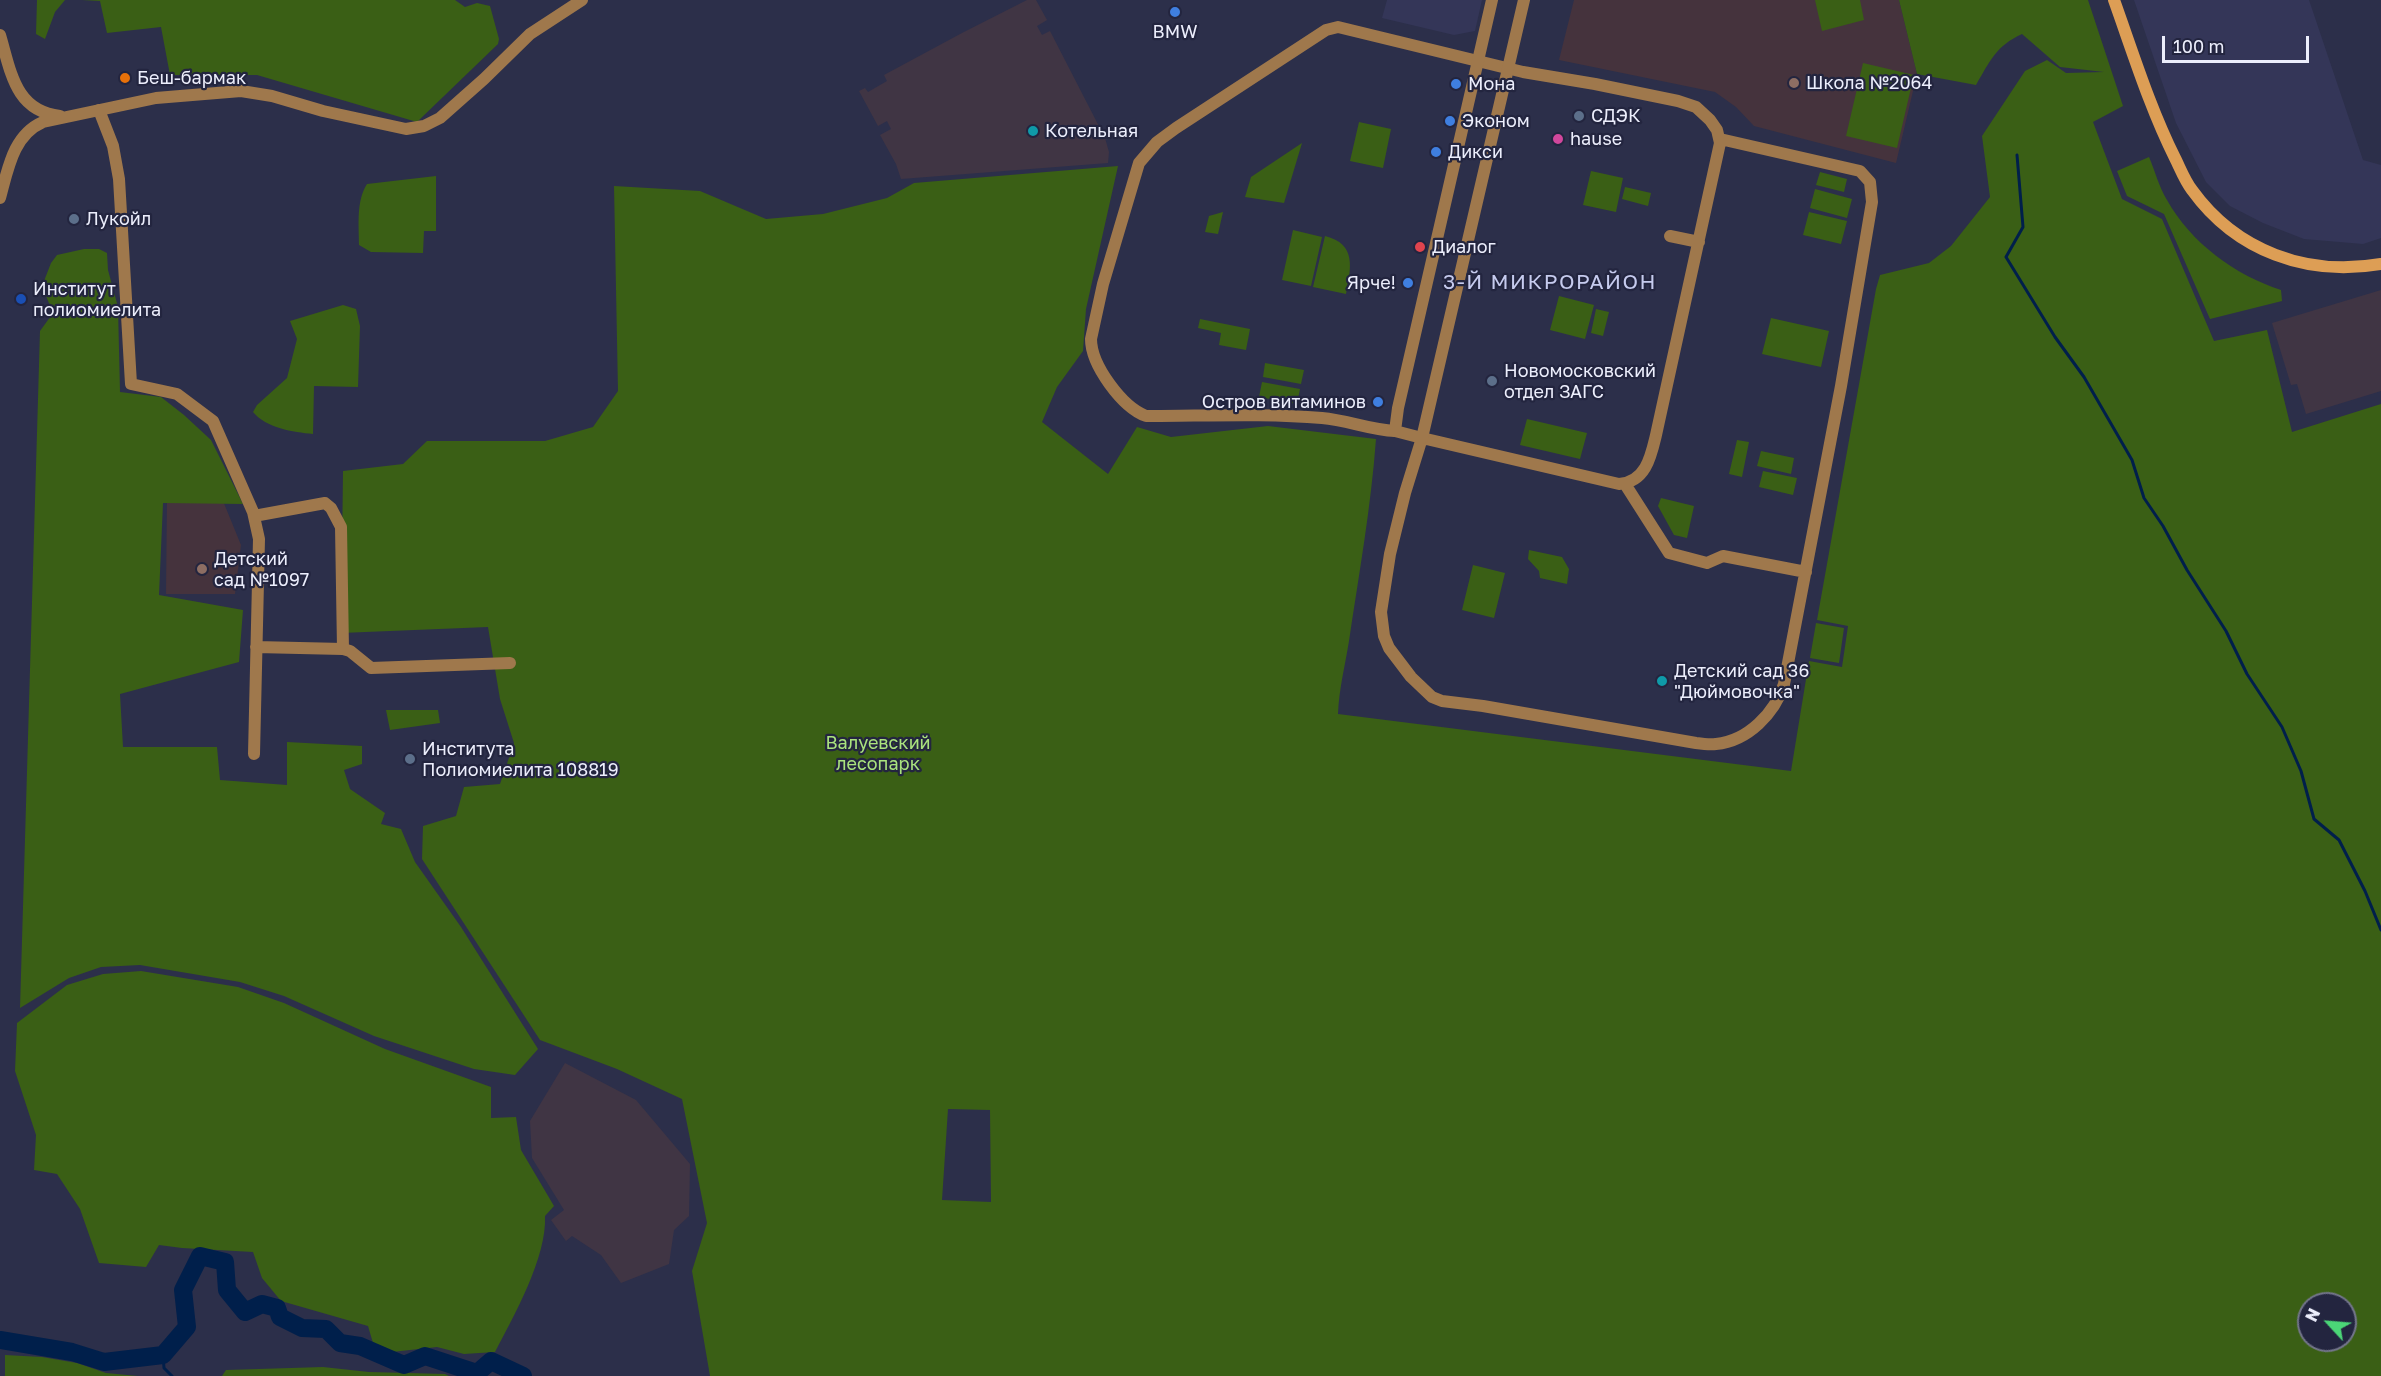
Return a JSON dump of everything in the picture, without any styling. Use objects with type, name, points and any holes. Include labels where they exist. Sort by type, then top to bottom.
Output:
[{"type":"main road","points":[[2114,0],[2164,136],[2190,188],[2210,212],[2245,240],[2285,260],[2304,265],[2330,267],[2381,264]]},
{"type":"street","points":[[0,198],[14,152],[26,134],[44,122],[156,98],[241,91],[272,96],[323,111],[406,129],[424,126],[440,118],[530,34],[582,0]]},
{"type":"street","points":[[1395,431],[1398,408],[1492,0]]},
{"type":"street","points":[[1524,0],[1422,438],[1397,524],[1384,583],[1381,612],[1384,636],[1398,665],[1424,691],[1443,701],[1696,743],[1716,744],[1742,735],[1755,727],[1776,703],[1784,684],[1864,260],[1872,202],[1871,188],[1866,176],[1850,168],[1720,139]]},
{"type":"street","points":[[1338,27],[1360,32],[1508,68],[1689,105],[1710,120],[1720,139],[1651,457],[1640,475],[1624,484],[1395,431],[1376,431],[1338,420],[1274,414],[1146,416],[1132,408],[1102,372],[1091,343],[1094,319],[1139,163],[1151,148],[1169,133],[1332,28],[1338,27]]},
{"type":"street","points":[[0,35],[12,77],[20,94],[35,110],[68,116]]},
{"type":"street","points":[[99,110],[113,146],[119,179],[131,384],[177,394],[213,421],[254,516],[259,539],[254,754]]},
{"type":"street","points":[[1670,236],[1699,242]]},
{"type":"street","points":[[1624,484],[1669,553],[1707,562],[1724,556],[1806,572]]},
{"type":"street","points":[[254,516],[325,503],[330,508],[341,527],[343,648]]},
{"type":"street","points":[[256,647],[343,648],[371,668],[510,663]]},
{"type":"shaded area","points":[[1027,0],[1036,0],[1047,20],[1037,26],[1042,35],[1050,31],[1105,138],[1109,152],[1108,163],[901,179],[896,164],[880,135],[891,129],[887,121],[878,126],[859,91],[865,88],[868,92],[887,81],[884,75]]},
{"type":"shaded area","points":[[1387,0],[1482,0],[1475,31],[1454,35],[1382,18]]},
{"type":"shaded area","name":"Школа №2064","points":[[1574,0],[1899,0],[1917,74],[1896,163],[1754,126],[1736,107],[1715,92],[1559,60]]},
{"type":"shaded area","points":[[2134,0],[2309,0],[2363,160],[2381,165],[2381,238],[2363,244],[2304,239],[2263,223],[2230,206],[2206,182],[2176,123]]},
{"type":"shaded area","points":[[2381,290],[2381,391],[2306,414],[2297,384],[2291,385],[2272,323]]},
{"type":"shaded area","name":"Детский сад №1097","points":[[221,496],[241,545],[235,594],[166,594],[167,499]]},
{"type":"shaded area","points":[[565,1063],[636,1100],[690,1164],[689,1216],[674,1230],[669,1264],[621,1283],[601,1255],[572,1236],[566,1241],[551,1220],[564,1210],[532,1158],[530,1121]]},
{"type":"green space","points":[[37,0],[65,0],[55,12],[45,39],[36,34]]},
{"type":"green space","points":[[82,0],[455,0],[465,7],[477,3],[490,6],[499,39],[498,44],[417,122],[257,75],[170,75],[161,27],[107,33],[100,1]]},
{"type":"green space","points":[[1815,0],[1860,0],[1864,20],[1822,31]]},
{"type":"green space","name":"Валуевский лесопарк","points":[[1899,0],[2088,0],[2123,106],[2093,122],[2122,199],[2162,219],[2214,341],[2267,330],[2292,432],[2381,404],[2381,1376],[710,1376],[692,1271],[707,1223],[682,1099],[617,1069],[540,1040],[422,859],[423,826],[456,816],[464,787],[500,784],[514,743],[500,699],[488,627],[341,633],[343,471],[403,464],[427,441],[545,441],[593,427],[618,391],[614,186],[700,191],[766,219],[823,214],[887,198],[914,183],[1118,166],[1086,309],[1083,351],[1057,387],[1042,422],[1108,474],[1137,427],[1171,437],[1268,426],[1376,439],[1368,515],[1338,714],[1791,771],[1809,661],[1842,667],[1848,626],[1817,620],[1880,275],[1929,263],[1951,246],[1990,197],[1982,136],[2025,71],[2047,60],[2066,73],[2104,72],[2060,67],[2022,34],[2000,49],[1976,85],[1917,74]],"holes":[[[948,1109],[990,1110],[991,1202],[942,1200]]]},
{"type":"green space","points":[[1863,63],[1914,75],[1897,148],[1846,136]]},
{"type":"green space","points":[[1359,122],[1391,129],[1383,168],[1350,161]]},
{"type":"green space","points":[[1302,143],[1284,203],[1245,197],[1251,177]]},
{"type":"green space","points":[[2149,157],[2164,195],[2188,230],[2216,256],[2231,266],[2247,276],[2281,290],[2282,301],[2210,319],[2164,214],[2127,196],[2117,171]]},
{"type":"green space","points":[[1591,171],[1623,178],[1616,212],[1583,205]]},
{"type":"green space","points":[[1820,172],[1847,179],[1844,192],[1816,185]]},
{"type":"green space","points":[[436,176],[436,231],[424,231],[423,253],[371,252],[359,245],[360,205],[367,184]]},
{"type":"green space","points":[[1625,187],[1651,193],[1648,206],[1622,199]]},
{"type":"green space","points":[[1815,189],[1852,199],[1847,218],[1810,208]]},
{"type":"green space","points":[[1223,212],[1218,234],[1205,232],[1209,216]]},
{"type":"green space","points":[[1809,212],[1847,221],[1841,244],[1803,235]]},
{"type":"green space","points":[[1293,230],[1322,237],[1311,286],[1282,280]]},
{"type":"green space","points":[[1325,236],[1335,240],[1347,251],[1350,266],[1346,294],[1313,287]]},
{"type":"green space","points":[[84,249],[99,249],[107,253],[108,270],[118,307],[120,392],[161,397],[184,415],[211,440],[243,504],[163,503],[159,595],[243,610],[239,662],[120,694],[123,747],[217,747],[220,780],[287,785],[287,742],[362,746],[362,764],[344,770],[350,789],[385,813],[381,824],[401,829],[415,862],[461,927],[538,1049],[515,1075],[474,1069],[374,1036],[284,996],[240,982],[140,965],[101,967],[69,978],[20,1008],[40,331],[53,313],[44,291],[44,281],[57,255]]},
{"type":"green space","points":[[1559,296],[1594,305],[1585,339],[1550,330]]},
{"type":"green space","points":[[343,305],[356,309],[360,326],[358,387],[314,386],[313,434],[280,428],[265,422],[253,412],[257,405],[287,378],[297,339],[290,321]]},
{"type":"green space","points":[[1596,309],[1609,312],[1603,336],[1591,333]]},
{"type":"green space","points":[[1771,318],[1829,331],[1821,367],[1762,354]]},
{"type":"green space","points":[[1200,319],[1250,329],[1246,350],[1219,345],[1221,333],[1198,328]]},
{"type":"green space","points":[[1265,363],[1304,370],[1301,384],[1263,377]]},
{"type":"green space","points":[[1262,382],[1300,389],[1297,404],[1259,397]]},
{"type":"green space","points":[[1527,419],[1587,433],[1580,459],[1520,445]]},
{"type":"green space","points":[[1737,440],[1749,442],[1742,477],[1729,474]]},
{"type":"green space","points":[[1761,451],[1794,458],[1791,474],[1757,466]]},
{"type":"green space","points":[[1763,471],[1797,478],[1793,495],[1759,487]]},
{"type":"green space","points":[[1661,498],[1694,506],[1687,538],[1674,535],[1658,506]]},
{"type":"green space","points":[[1529,550],[1562,557],[1569,569],[1567,584],[1540,578],[1539,571],[1528,559]]},
{"type":"green space","points":[[1473,565],[1505,573],[1494,618],[1462,610]]},
{"type":"green space","points":[[1816,623],[1844,628],[1839,663],[1810,658]]},
{"type":"green space","points":[[386,710],[438,710],[440,723],[390,730]]},
{"type":"green space","points":[[141,971],[238,987],[284,1003],[385,1049],[491,1087],[491,1118],[516,1117],[521,1150],[554,1206],[545,1216],[541,1249],[528,1286],[495,1352],[464,1354],[437,1347],[392,1352],[373,1343],[368,1326],[281,1301],[262,1278],[253,1252],[159,1245],[146,1267],[99,1263],[80,1209],[57,1174],[34,1170],[36,1135],[15,1071],[17,1023],[67,985],[103,974]]},
{"type":"green space","points":[[5,1355],[42,1357],[77,1363],[106,1373],[138,1376],[5,1376]]},
{"type":"green space","points":[[323,1367],[449,1376],[222,1376],[226,1370]]},
{"type":"waterway","points":[[2017,155],[2023,227],[2006,257],[2055,337],[2084,377],[2132,460],[2144,498],[2226,631],[2247,674],[2282,727],[2301,771],[2314,819],[2339,840],[2365,891],[2381,930]]},
{"type":"waterway","points":[[0,1340],[72,1352],[104,1362],[163,1355],[187,1327],[183,1290],[200,1256],[225,1262],[227,1290],[245,1312],[262,1304],[277,1308],[280,1317],[302,1328],[326,1329],[340,1343],[360,1346],[404,1365],[425,1356],[477,1373],[491,1361],[523,1376]]},
{"type":"waterway","points":[[163,1355],[164,1368],[172,1376]]},
{"type":"place","name":"BMW","points":[[1175,12]]},
{"type":"place","name":"Беш-бармак","points":[[125,78]]},
{"type":"place","name":"Школа №2064","points":[[1794,83]]},
{"type":"place","name":"Мона","points":[[1456,84]]},
{"type":"place","name":"СДЭК","points":[[1579,116]]},
{"type":"place","name":"Эконом","points":[[1450,121]]},
{"type":"place","name":"Котельная","points":[[1033,131]]},
{"type":"place","name":"hause","points":[[1558,139]]},
{"type":"place","name":"Дикси","points":[[1436,152]]},
{"type":"place","name":"Лукойл","points":[[74,219]]},
{"type":"place","name":"Диалог","points":[[1420,247]]},
{"type":"place","name":"Ярче!","points":[[1408,283]]},
{"type":"place","name":"Институт полиомиелита","points":[[21,299]]},
{"type":"place","name":"Новомосковский отдел ЗАГС","points":[[1492,381]]},
{"type":"place","name":"Остров витаминов","points":[[1378,402]]},
{"type":"place","name":"Детский сад №1097","points":[[202,569]]},
{"type":"place","name":"Детский сад 36 \"Дюймовочка\"","points":[[1662,681]]},
{"type":"place","name":"Института Полиомиелита 108819","points":[[410,759]]},
{"type":"district","name":"3-Й МИКРОРАЙОН","points":[[1550,282]]}]
